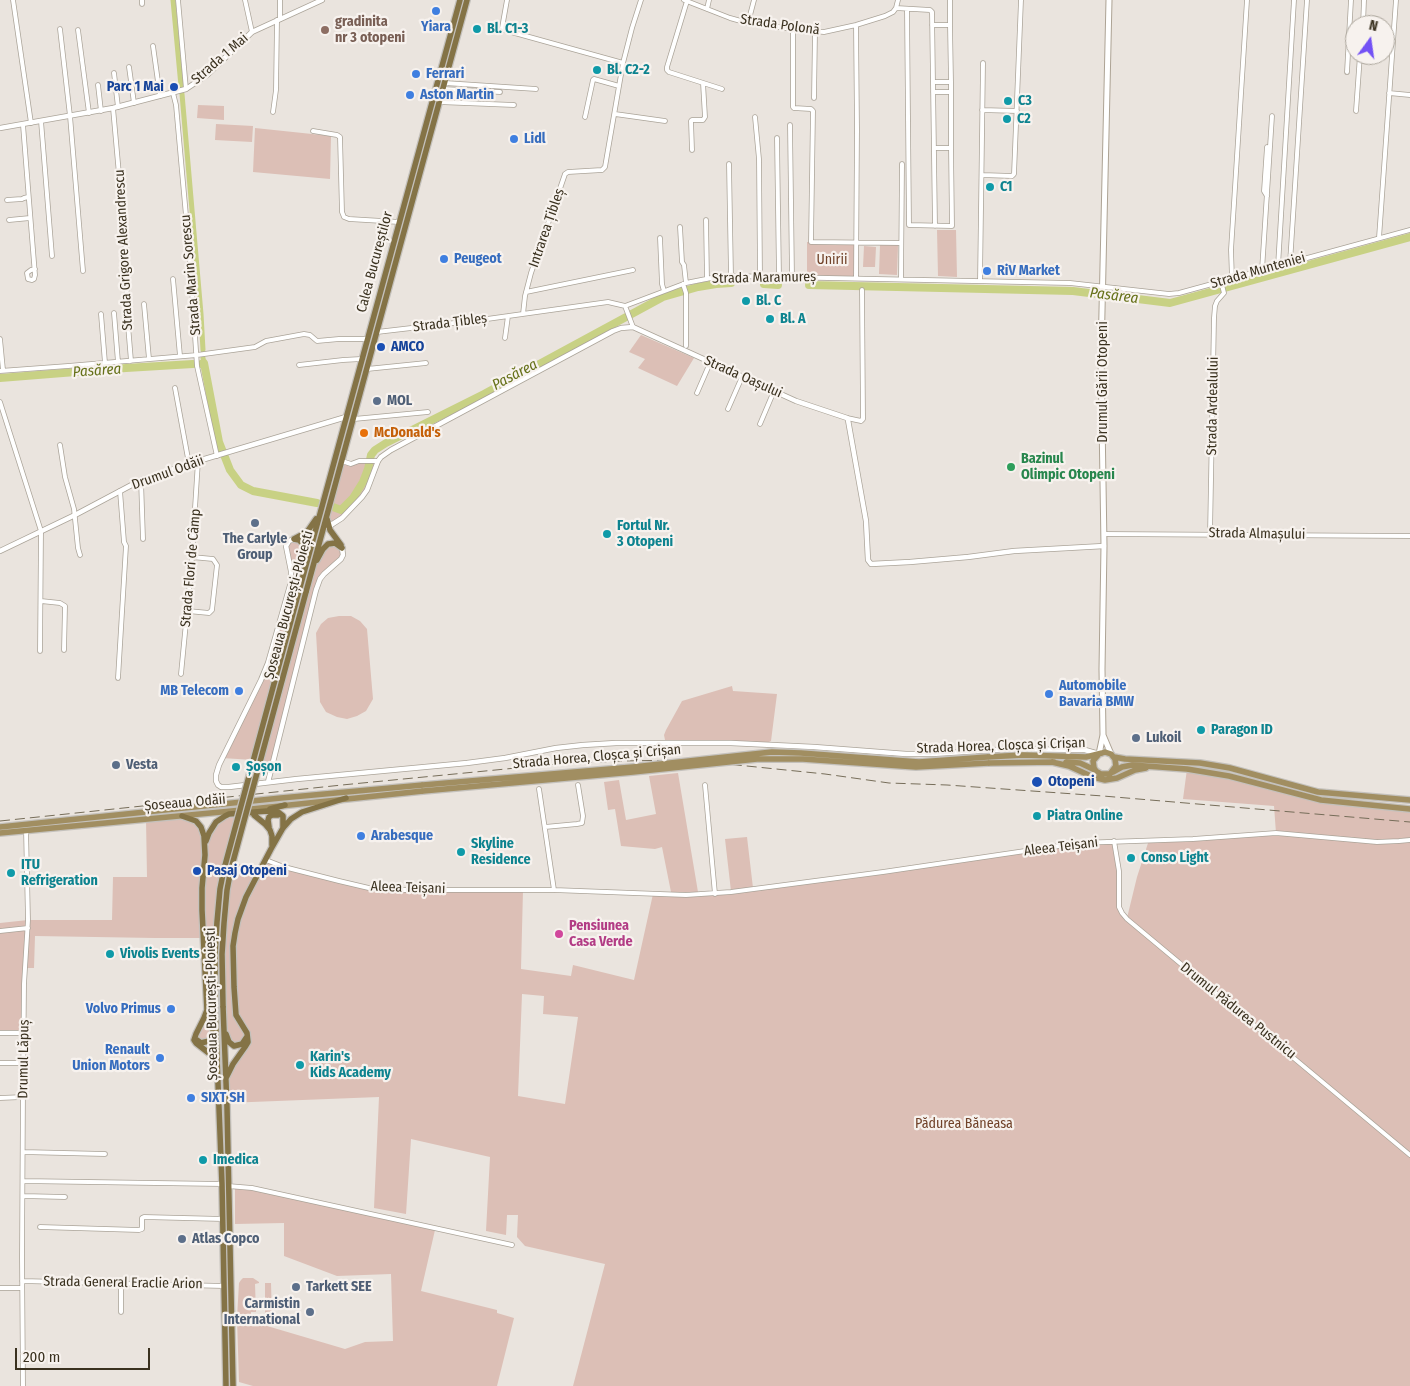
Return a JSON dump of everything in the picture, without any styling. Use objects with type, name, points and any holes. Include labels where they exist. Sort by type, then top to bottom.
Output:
[{"type":"highway","name":"Calea Bucureștilor","points":[[315,532],[366,339],[460,0]]},
{"type":"highway","name":"Calea Bucureștilor","points":[[327,514],[467,0]]},
{"type":"highway","points":[[294,539],[307,532],[320,514]]},
{"type":"highway","points":[[327,514],[328,527],[342,548]]},
{"type":"highway","name":"Șoseaua București-Ploiești","points":[[222,1079],[215,1007],[216,922],[220,889],[299,591],[308,572],[327,514]]},
{"type":"highway","name":"Șoseaua București-Ploiești","points":[[233,1386],[222,1079],[222,954],[224,923],[231,869],[306,592],[315,532]]},
{"type":"highway","points":[[294,539],[301,542],[303,546],[308,572]]},
{"type":"highway","points":[[308,572],[326,545],[333,543],[342,548]]},
{"type":"highway","points":[[222,1079],[247,1044],[248,1039],[247,1033],[238,1019],[234,1004],[234,941],[243,905],[283,827],[298,814],[346,798]]},
{"type":"highway","points":[[205,845],[213,826],[225,816],[256,814],[285,805]]},
{"type":"highway","points":[[205,855],[212,833],[221,822],[231,816],[280,812],[284,818],[283,827]]},
{"type":"highway","points":[[256,814],[270,830]]},
{"type":"highway","points":[[271,849],[273,840],[268,820],[272,814],[280,816],[283,827]]},
{"type":"highway","points":[[182,816],[199,824],[203,832],[205,845],[202,900],[206,1010],[194,1040],[211,1056],[222,1079]]},
{"type":"highway","points":[[195,1036],[201,1043],[209,1041],[216,1018]]},
{"type":"highway","points":[[223,1018],[228,1042],[232,1045],[242,1044],[247,1033]]},
{"type":"highway","name":"Șoseaua București-Ploiești","points":[[225,1185],[223,1219],[226,1386]]},
{"type":"main road","name":"Drumul Gării Otopeni","points":[[1099,754],[1103,735],[1104,534],[1101,355],[1104,287],[1108,0]]},
{"type":"main road","name":"Drumul Gării Otopeni","points":[[1103,735],[1112,755]]},
{"type":"main road","name":"Strada Horea, Cloșca și Crișan","points":[[281,798],[423,788],[772,752],[919,762],[988,760],[1080,763],[1096,771]]},
{"type":"main road","points":[[1168,768],[1132,764],[1104,775],[1096,771],[1093,761],[1099,754],[1105,752],[1126,759],[1200,763],[1230,768],[1318,792],[1410,800]]},
{"type":"main road","name":"Strada Horea, Cloșca și Crișan","points":[[988,760],[1023,755],[1086,757],[1099,754]]},
{"type":"main road","points":[[1112,755],[1116,766],[1113,772]]},
{"type":"main road","points":[[1052,762],[1069,766],[1093,777],[1105,780],[1117,778],[1140,768],[1187,769],[1230,776],[1321,800],[1410,809]]},
{"type":"main road","name":"Strada Horea, Cloșca și Crișan","points":[[373,796],[423,788]]},
{"type":"main road","name":"Șoseaua Odăii","points":[[0,833],[373,796]]},
{"type":"main road","name":"Șoseaua Odăii","points":[[0,827],[281,798]]},
{"type":"street","points":[[13,0],[31,123]]},
{"type":"street","points":[[178,0],[186,88]]},
{"type":"street","points":[[245,0],[252,32]]},
{"type":"street","points":[[274,112],[280,0]]},
{"type":"street","name":"Strada 1 Mai","points":[[0,128],[116,108],[186,88],[207,75],[252,32],[322,0]]},
{"type":"street","points":[[507,0],[502,29],[623,63]]},
{"type":"street","name":"Intrarea Țibleș","points":[[524,314],[526,292],[534,262],[565,174],[568,172],[600,171],[604,169],[623,63],[641,0]]},
{"type":"street","points":[[707,9],[709,0]]},
{"type":"street","points":[[748,23],[754,0]]},
{"type":"street","points":[[898,0],[896,8],[932,10],[935,226]]},
{"type":"street","points":[[907,10],[909,225],[952,226],[950,0]]},
{"type":"street","points":[[982,176],[1014,175],[1021,0]]},
{"type":"street","points":[[1232,278],[1231,250],[1247,0]]},
{"type":"street","points":[[1278,266],[1294,0]]},
{"type":"street","points":[[1290,263],[1307,0]]},
{"type":"street","points":[[1347,72],[1351,0]]},
{"type":"street","points":[[1363,15],[1364,0]]},
{"type":"street","points":[[1379,238],[1396,0]]},
{"type":"street","points":[[688,1],[667,70],[722,89]]},
{"type":"street","name":"Strada Polonă","points":[[688,1],[748,23],[815,32],[830,31],[856,25],[885,16],[896,8]]},
{"type":"street","points":[[856,25],[856,278]]},
{"type":"street","points":[[932,25],[950,25]]},
{"type":"street","points":[[60,29],[70,116],[83,271]]},
{"type":"street","points":[[78,30],[89,113]]},
{"type":"street","points":[[793,30],[793,107],[811,109],[813,111],[811,242],[901,242]]},
{"type":"street","points":[[814,98],[815,32]]},
{"type":"street","points":[[152,46],[160,96]]},
{"type":"street","points":[[980,281],[983,64]]},
{"type":"street","points":[[1356,111],[1359,65]]},
{"type":"street","points":[[129,67],[134,103]]},
{"type":"street","points":[[114,73],[116,108]]},
{"type":"street","points":[[586,117],[594,79],[619,86]]},
{"type":"street","points":[[933,82],[951,82]]},
{"type":"street","points":[[692,150],[691,121],[703,120],[704,117],[703,83]]},
{"type":"street","points":[[98,85],[101,111]]},
{"type":"street","points":[[444,86],[536,88]]},
{"type":"street","points":[[444,86],[500,92]]},
{"type":"street","points":[[933,92],[951,92]]},
{"type":"street","name":"Strada Marin Sorescu","points":[[173,93],[176,104],[197,366],[217,456]]},
{"type":"street","points":[[1389,93],[1410,95]]},
{"type":"street","points":[[439,102],[514,105]]},
{"type":"street","name":"Strada Grigore Alexandrescu","points":[[116,108],[128,274],[126,301],[131,361]]},
{"type":"street","points":[[982,110],[1017,112]]},
{"type":"street","points":[[615,114],[665,121]]},
{"type":"street","points":[[1262,270],[1272,116]]},
{"type":"street","points":[[755,117],[759,159],[760,277]]},
{"type":"street","points":[[42,121],[52,256]]},
{"type":"street","points":[[23,125],[35,270]]},
{"type":"street","points":[[790,125],[792,277]]},
{"type":"street","points":[[313,131],[340,137],[342,212],[344,217],[349,219],[399,222]]},
{"type":"street","points":[[1267,196],[1264,194],[1264,191],[1268,137]]},
{"type":"street","points":[[777,138],[778,277]]},
{"type":"street","points":[[934,148],[951,148]]},
{"type":"street","points":[[729,164],[731,276]]},
{"type":"street","points":[[901,280],[902,164]]},
{"type":"street","points":[[7,200],[28,197]]},
{"type":"street","points":[[9,220],[30,218]]},
{"type":"street","points":[[706,220],[707,279]]},
{"type":"street","points":[[680,227],[686,293],[686,346]]},
{"type":"street","name":"Strada Munteniei","points":[[1104,287],[1169,294],[1179,293],[1410,230]]},
{"type":"street","points":[[660,238],[664,291]]},
{"type":"street","points":[[526,292],[633,270]]},
{"type":"street","name":"Strada Maramureș","points":[[625,306],[685,284],[731,276],[1070,283],[1104,287]]},
{"type":"street","points":[[173,279],[180,356]]},
{"type":"street","name":"Strada Ardealului","points":[[1210,534],[1215,306],[1216,301],[1224,293],[1221,283]]},
{"type":"street","points":[[846,418],[861,421],[863,419],[862,290]]},
{"type":"street","points":[[342,461],[351,464],[358,461],[375,461],[399,445],[613,331],[632,327],[625,306],[612,303],[524,314]]},
{"type":"street","points":[[144,304],[149,359]]},
{"type":"street","points":[[114,313],[118,362]]},
{"type":"street","points":[[101,314],[105,363]]},
{"type":"street","name":"Strada Țibleș","points":[[377,332],[524,314]]},
{"type":"street","points":[[505,338],[508,316]]},
{"type":"street","name":"Strada Oașului","points":[[632,327],[774,391],[846,418]]},
{"type":"street","points":[[0,338],[2,370],[197,355],[255,347],[266,341],[304,334],[310,335],[317,341],[366,339]]},
{"type":"street","points":[[299,365],[334,360],[361,359]]},
{"type":"street","points":[[367,369],[426,363]]},
{"type":"street","points":[[697,394],[710,363]]},
{"type":"street","points":[[728,409],[742,377]]},
{"type":"street","points":[[175,388],[189,464]]},
{"type":"street","points":[[760,424],[774,391]]},
{"type":"street","points":[[0,402],[41,531],[40,650]]},
{"type":"street","points":[[354,419],[428,412]]},
{"type":"street","name":"Drumul Odăii","points":[[0,551],[76,515],[141,480],[346,417]]},
{"type":"street","points":[[846,418],[848,420],[866,521],[868,560],[870,563],[910,562],[1014,551],[1104,546]]},
{"type":"street","points":[[60,445],[65,477],[76,515],[80,555]]},
{"type":"street","name":"Strada Flori de Câmp","points":[[181,674],[188,611],[198,461]]},
{"type":"street","points":[[328,527],[342,518],[367,490],[375,461]]},
{"type":"street","points":[[141,480],[143,539]]},
{"type":"street","points":[[118,678],[126,546],[124,542],[120,491]]},
{"type":"street","name":"Strada Almașului","points":[[1104,534],[1410,536]]},
{"type":"street","name":"Strada Horea, Cloșca și Crișan","points":[[294,539],[289,540],[286,546],[291,571],[291,582],[268,663],[222,758],[216,775],[216,783],[224,788],[468,763],[556,748],[616,743],[731,742],[918,754],[1009,749],[1085,750],[1099,754]]},
{"type":"street","points":[[268,782],[316,590],[324,574],[341,559],[343,554],[342,548]]},
{"type":"street","points":[[188,611],[211,612],[216,582],[217,565],[215,560],[192,557]]},
{"type":"street","points":[[41,602],[60,603],[65,606],[64,650]]},
{"type":"street","points":[[545,827],[582,823],[583,816],[578,785]]},
{"type":"street","points":[[705,785],[715,894]]},
{"type":"street","points":[[539,790],[554,890]]},
{"type":"street","name":"Drumul Lăpuș","points":[[23,1386],[24,984],[28,928],[26,830]]},
{"type":"street","name":"Aleea Teișani","points":[[266,860],[284,867],[372,889],[431,891],[554,890],[686,895],[715,894],[883,872],[1079,843],[1276,833],[1377,842],[1410,840]]},
{"type":"street","name":"Drumul Pădurea Pustnicu","points":[[1114,841],[1119,871],[1119,907],[1127,919],[1410,1155]]},
{"type":"street","points":[[0,931],[28,928]]},
{"type":"street","points":[[0,1034],[24,1033]]},
{"type":"street","points":[[0,1063],[24,1063]]},
{"type":"street","points":[[0,1098],[23,1097]]},
{"type":"street","points":[[23,1152],[105,1154]]},
{"type":"street","points":[[23,1181],[225,1185],[252,1188],[512,1245]]},
{"type":"street","points":[[23,1196],[65,1197]]},
{"type":"street","points":[[40,1227],[139,1230],[142,1229],[142,1218],[144,1217],[223,1219]]},
{"type":"street","name":"Strada General Eraclie Arion","points":[[22,1281],[224,1286]]},
{"type":"street","points":[[121,1283],[121,1312]]},
{"type":"street","points":[[0,1288],[22,1288]]},
{"type":"green space","points":[[198,105],[224,106],[224,120],[197,118]]},
{"type":"green space","points":[[216,124],[253,126],[252,142],[215,140]]},
{"type":"green space","points":[[255,128],[331,136],[330,179],[253,172]]},
{"type":"green space","points":[[937,230],[956,230],[957,277],[938,276]]},
{"type":"green space","name":"Unirii","points":[[807,242],[857,242],[856,278],[807,278]]},
{"type":"green space","points":[[880,245],[898,245],[897,275],[879,274]]},
{"type":"green space","points":[[864,246],[876,247],[875,267],[863,267]]},
{"type":"green space","points":[[641,335],[694,358],[677,386],[638,368],[645,359],[629,352]]},
{"type":"green space","points":[[342,461],[351,464],[378,461],[367,490],[336,523],[327,523]]},
{"type":"green space","points":[[320,514],[253,760],[222,758],[261,680],[291,582],[286,544],[300,536]]},
{"type":"green space","points":[[339,545],[343,555],[320,579],[272,766],[260,762],[311,573],[324,547]]},
{"type":"green space","points":[[351,616],[360,621],[367,629],[373,699],[366,711],[347,719],[326,712],[320,702],[316,633],[321,624],[328,618]]},
{"type":"green space","points":[[732,686],[733,691],[777,694],[771,741],[767,743],[665,740],[666,730],[682,701]]},
{"type":"green space","name":"Pădurea Băneasa","points":[[1187,769],[1307,796],[1410,809],[1410,1386],[573,1386],[605,1264],[525,1246],[517,1237],[518,1215],[507,1215],[506,1235],[486,1231],[490,1157],[411,1139],[406,1214],[374,1208],[379,1097],[226,1103],[225,1080],[245,1047],[237,1046],[227,1037],[222,954],[233,863],[259,868],[264,859],[274,864],[372,889],[523,890],[521,969],[571,976],[573,965],[634,980],[653,894],[715,894],[1079,843],[1114,841],[1119,871],[1119,903],[1127,918],[1137,877],[1149,840],[1276,833],[1274,806],[1183,799]],"holes":[[[522,994],[544,996],[543,1014],[578,1017],[565,1104],[518,1096]]]},
{"type":"green space","points":[[678,773],[698,892],[671,892],[662,847],[655,849],[621,846],[615,809],[608,810],[604,782],[619,780],[626,820],[656,814],[649,776]]},
{"type":"green space","points":[[182,816],[199,824],[206,853],[211,836],[217,826],[228,817],[237,816],[220,889],[216,1018],[209,1041],[197,1040],[204,1018],[203,938],[35,936],[34,968],[26,968],[24,1030],[0,1030],[0,923],[28,920],[112,920],[113,877],[147,877],[146,819]]},
{"type":"green space","points":[[747,837],[753,888],[731,891],[725,839]]},
{"type":"green space","points":[[242,1188],[435,1230],[421,1291],[497,1310],[497,1313],[514,1318],[497,1386],[253,1386],[239,1382],[237,1318],[239,1283],[243,1278],[253,1278],[259,1282],[255,1284],[256,1312],[251,1312],[251,1316],[257,1316],[257,1323],[345,1349],[365,1342],[393,1341],[391,1274],[337,1276],[284,1256],[284,1223],[235,1224],[235,1189]]},
{"type":"green space","points":[[265,1283],[271,1283],[272,1317],[265,1317]]},
{"type":"waterway","points":[[173,0],[181,86]]},
{"type":"waterway","points":[[182,94],[203,350]]},
{"type":"waterway","name":"Pasărea","points":[[809,285],[1073,291],[1170,303],[1410,237]]},
{"type":"waterway","name":"Pasărea","points":[[333,507],[341,510],[353,498],[363,482],[371,455],[386,443],[484,394],[663,297],[698,287],[731,283]]},
{"type":"waterway","name":"Pasărea","points":[[764,284],[778,285]]},
{"type":"waterway","name":"Pasărea","points":[[203,358],[204,363]]},
{"type":"waterway","name":"Pasărea","points":[[201,364],[204,363],[219,442],[230,470],[241,485],[253,491],[317,503]]},
{"type":"waterway","name":"Pasărea","points":[[0,378],[193,364]]},
{"type":"railway","points":[[0,821],[557,764],[688,760],[825,774],[889,783],[947,785],[1103,796],[1410,822]]},
{"type":"place","name":"Yiara","points":[[436,11]]},
{"type":"place","name":"Bl. C1-3","points":[[477,29]]},
{"type":"place","name":"gradinita nr 3 otopeni","points":[[325,30]]},
{"type":"place","name":"Bl. C2-2","points":[[597,70]]},
{"type":"place","name":"Ferrari","points":[[416,74]]},
{"type":"place","name":"Parc 1 Mai","points":[[174,87]]},
{"type":"place","name":"Aston Martin","points":[[410,95]]},
{"type":"place","name":"C3","points":[[1008,101]]},
{"type":"place","name":"C2","points":[[1007,119]]},
{"type":"place","name":"Lidl","points":[[514,139]]},
{"type":"place","name":"C1","points":[[990,187]]},
{"type":"place","name":"Peugeot","points":[[444,259]]},
{"type":"place","name":"RiV Market","points":[[987,271]]},
{"type":"place","name":"Bl. C","points":[[746,301]]},
{"type":"place","name":"Bl. A","points":[[770,319]]},
{"type":"place","name":"AMCO","points":[[381,347]]},
{"type":"place","name":"MOL","points":[[377,401]]},
{"type":"place","name":"McDonald's","points":[[364,433]]},
{"type":"place","name":"Bazinul Olimpic Otopeni","points":[[1011,467]]},
{"type":"place","name":"The Carlyle Group","points":[[255,523]]},
{"type":"place","name":"Fortul Nr. 3 Otopeni","points":[[607,534]]},
{"type":"place","name":"MB Telecom","points":[[239,691]]},
{"type":"place","name":"Automobile Bavaria BMW","points":[[1049,694]]},
{"type":"place","name":"Paragon ID","points":[[1201,730]]},
{"type":"place","name":"Lukoil","points":[[1136,738]]},
{"type":"place","name":"Vesta","points":[[116,765]]},
{"type":"place","name":"Șoșon","points":[[236,767]]},
{"type":"place","name":"Otopeni","points":[[1037,782]]},
{"type":"place","name":"Piatra Online","points":[[1037,816]]},
{"type":"place","name":"Arabesque","points":[[361,836]]},
{"type":"place","name":"Skyline Residence","points":[[461,852]]},
{"type":"place","name":"Conso Light","points":[[1131,858]]},
{"type":"place","name":"Pasaj Otopeni","points":[[197,871]]},
{"type":"place","name":"ITU Refrigeration","points":[[11,873]]},
{"type":"place","name":"Pensiunea Casa Verde","points":[[559,934]]},
{"type":"place","name":"Vivolis Events","points":[[110,954]]},
{"type":"place","name":"Volvo Primus","points":[[171,1009]]},
{"type":"place","name":"Renault Union Motors","points":[[160,1058]]},
{"type":"place","name":"Karin's Kids Academy","points":[[300,1065]]},
{"type":"place","name":"SIXT SH","points":[[191,1098]]},
{"type":"place","name":"Imedica","points":[[203,1160]]},
{"type":"place","name":"Atlas Copco","points":[[182,1239]]},
{"type":"place","name":"Tarkett SEE","points":[[296,1287]]},
{"type":"place","name":"Carmistin International","points":[[310,1312]]}]
